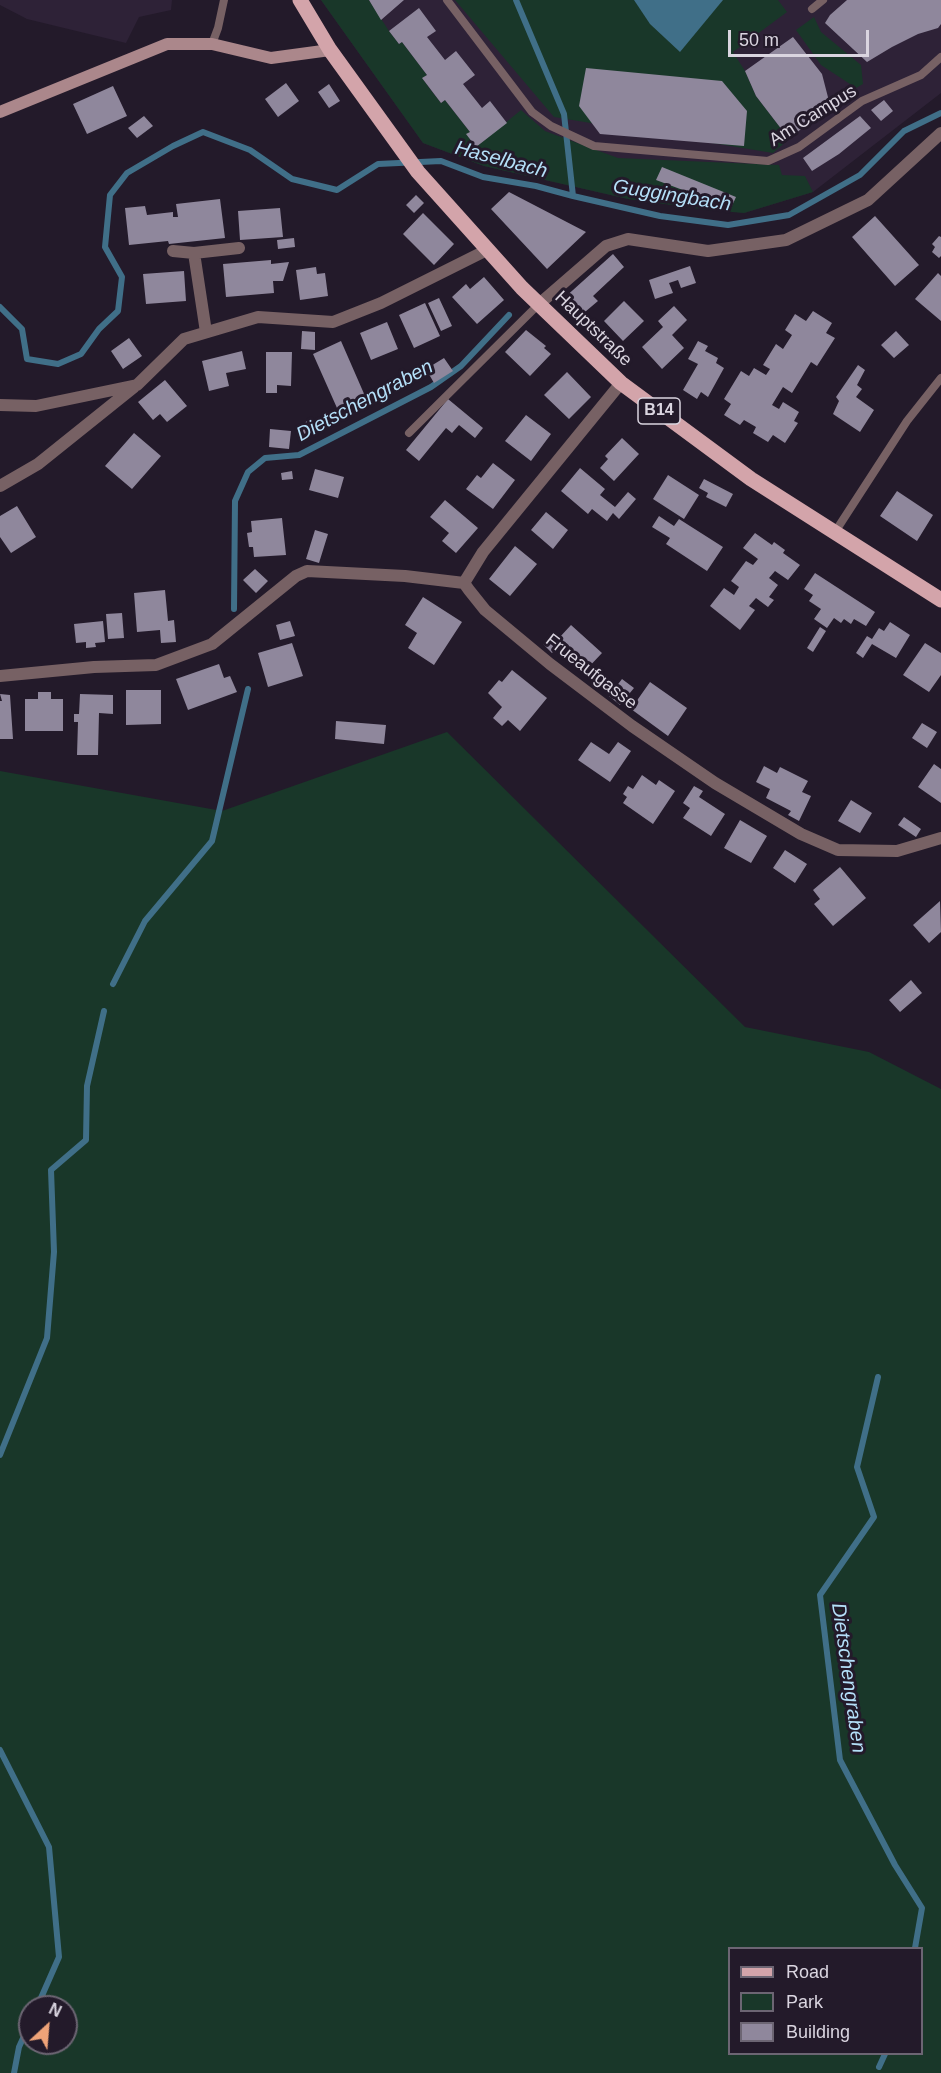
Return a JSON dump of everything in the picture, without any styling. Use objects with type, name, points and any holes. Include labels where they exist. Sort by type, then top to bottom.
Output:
[{"type":"main road","name":"Hauptstraße","points":[[300,0],[330,50],[418,172],[538,304],[621,383],[751,479],[941,600]]},
{"type":"street","points":[[0,112],[167,44],[213,44],[271,58],[330,50]]},
{"type":"street","points":[[538,304],[606,246],[628,238],[708,251],[786,240],[868,200],[941,133]]},
{"type":"street","points":[[173,251],[194,253],[238,248]]},
{"type":"street","points":[[0,486],[38,464],[137,385],[184,339],[258,316],[333,322],[381,303],[487,250]]},
{"type":"street","points":[[194,253],[206,332]]},
{"type":"street","points":[[0,676],[94,667],[156,665],[212,644],[296,576],[307,571],[405,576],[464,583],[483,552],[621,383]]},
{"type":"street","points":[[0,405],[36,406],[137,385]]},
{"type":"street","name":"Frueaufgasse","points":[[464,583],[485,610],[550,664],[632,726],[715,783],[801,834],[838,850],[897,851],[941,838]]},
{"type":"lane","points":[[213,44],[224,0]]},
{"type":"lane","name":"Am Campus","points":[[447,0],[532,112],[551,126],[594,146],[768,161],[799,147],[862,101],[921,75],[941,57]]},
{"type":"lane","points":[[812,9],[823,0]]},
{"type":"lane","points":[[409,433],[538,304]]},
{"type":"lane","points":[[835,532],[907,421],[941,378]]},
{"type":"shaded area","points":[[0,0],[172,0],[171,10],[139,17],[126,43],[27,19],[0,5]]},
{"type":"shaded area","points":[[321,0],[941,0],[941,93],[813,192],[744,213],[628,199],[484,166],[423,143]]},
{"type":"green space","points":[[321,0],[369,0],[399,44],[402,42],[427,75],[423,79],[430,89],[441,103],[445,100],[470,132],[467,135],[476,147],[521,110],[545,131],[618,158],[779,165],[782,175],[805,176],[813,192],[744,213],[708,210],[628,199],[484,166],[423,143]]},
{"type":"green space","points":[[455,0],[778,0],[787,12],[733,52],[745,71],[756,96],[789,139],[773,153],[554,117]]},
{"type":"green space","points":[[814,17],[821,32],[861,65],[863,84],[856,88],[821,65],[796,30]]},
{"type":"green space","points":[[447,732],[745,1027],[869,1052],[941,1089],[941,2073],[0,2073],[0,771],[222,811]]},
{"type":"water","points":[[634,0],[723,0],[680,52],[650,24]]},
{"type":"building","points":[[369,0],[404,0],[381,20]]},
{"type":"building","points":[[847,0],[941,0],[941,24],[938,28],[918,34],[867,62],[825,23],[830,15]]},
{"type":"building","points":[[419,8],[436,31],[427,37],[445,60],[456,51],[475,75],[463,84],[482,108],[490,101],[507,123],[476,147],[466,134],[470,132],[445,100],[441,103],[422,78],[427,75],[402,42],[399,44],[389,31]]},
{"type":"building","points":[[793,37],[822,74],[830,105],[789,139],[756,96],[745,71]]},
{"type":"building","points":[[586,68],[722,81],[747,111],[744,146],[600,134],[579,106]]},
{"type":"building","points":[[286,83],[299,101],[278,117],[265,99]]},
{"type":"building","points":[[329,84],[340,101],[329,108],[318,92]]},
{"type":"building","points":[[113,86],[127,116],[87,134],[73,104]]},
{"type":"building","points":[[884,100],[893,111],[881,121],[871,110]]},
{"type":"building","points":[[144,116],[153,126],[137,138],[128,128]]},
{"type":"building","points":[[860,116],[871,128],[839,154],[812,171],[803,158]]},
{"type":"building","points":[[662,167],[736,197],[731,208],[656,180]]},
{"type":"building","points":[[509,192],[586,232],[547,269],[491,209]]},
{"type":"building","points":[[416,195],[424,203],[414,213],[406,205]]},
{"type":"building","points":[[220,199],[225,238],[169,244],[168,241],[129,245],[125,208],[145,206],[147,215],[173,212],[173,217],[178,217],[176,204]]},
{"type":"building","points":[[280,208],[283,237],[240,240],[238,211]]},
{"type":"building","points":[[423,213],[454,244],[434,265],[403,234]]},
{"type":"building","points":[[875,216],[919,265],[895,286],[852,237]]},
{"type":"building","points":[[939,236],[941,237],[941,256],[939,258],[932,252],[935,247],[932,244]]},
{"type":"building","points":[[294,238],[295,247],[278,249],[277,240]]},
{"type":"building","points":[[613,254],[624,267],[593,296],[598,301],[579,317],[563,299]]},
{"type":"building","points":[[271,260],[271,264],[289,262],[283,281],[273,281],[274,293],[226,297],[223,264]]},
{"type":"building","points":[[690,266],[696,283],[681,288],[678,280],[669,283],[673,293],[655,299],[649,280]]},
{"type":"building","points":[[316,267],[317,274],[325,273],[328,296],[300,300],[296,270]]},
{"type":"building","points":[[184,271],[186,301],[146,304],[143,274]]},
{"type":"building","points":[[938,273],[941,276],[941,321],[915,299]]},
{"type":"building","points":[[484,277],[504,300],[477,324],[452,297],[466,284],[470,289]]},
{"type":"building","points":[[439,298],[452,326],[441,331],[428,303]]},
{"type":"building","points":[[624,301],[644,321],[623,341],[604,321]]},
{"type":"building","points":[[425,303],[440,336],[414,348],[399,315]]},
{"type":"building","points":[[674,306],[687,320],[672,335],[684,348],[662,369],[642,347],[663,327],[658,321]]},
{"type":"building","points":[[813,311],[832,323],[826,333],[835,338],[817,366],[811,362],[792,393],[783,387],[772,405],[779,409],[783,402],[799,412],[794,421],[798,423],[785,443],[773,435],[768,442],[753,433],[756,427],[744,420],[740,425],[724,415],[731,404],[724,399],[741,371],[749,376],[754,368],[766,375],[770,369],[763,365],[776,344],[783,349],[792,335],[785,330],[795,314],[806,321]]},
{"type":"building","points":[[387,322],[398,349],[371,360],[360,333]]},
{"type":"building","points":[[526,330],[546,346],[544,348],[551,354],[530,376],[505,352]]},
{"type":"building","points":[[302,331],[315,332],[315,350],[301,349]]},
{"type":"building","points":[[896,331],[909,345],[894,358],[881,345]]},
{"type":"building","points":[[129,338],[142,356],[123,369],[111,351]]},
{"type":"building","points":[[341,341],[365,396],[337,408],[313,354]]},
{"type":"building","points":[[698,341],[708,346],[705,351],[718,358],[716,363],[724,368],[708,397],[701,392],[697,399],[683,390],[698,364],[688,359]]},
{"type":"building","points":[[242,351],[246,369],[226,373],[229,386],[209,391],[202,361]]},
{"type":"building","points":[[266,352],[292,352],[291,386],[277,385],[277,393],[266,393]]},
{"type":"building","points":[[444,358],[453,371],[434,383],[426,369]]},
{"type":"building","points":[[858,365],[865,370],[857,385],[862,389],[856,397],[874,410],[860,432],[833,414],[839,401],[836,397]]},
{"type":"building","points":[[567,372],[591,397],[569,419],[544,395]]},
{"type":"building","points":[[165,380],[187,406],[167,422],[160,414],[153,420],[138,402]]},
{"type":"building","points":[[448,399],[483,428],[475,438],[459,425],[452,433],[446,428],[419,461],[406,450]]},
{"type":"building","points":[[526,415],[551,434],[531,461],[505,441]]},
{"type":"building","points":[[308,420],[316,428],[308,437],[299,428]]},
{"type":"building","points":[[270,429],[291,431],[289,449],[269,447]]},
{"type":"building","points":[[134,433],[161,456],[132,489],[105,466]]},
{"type":"building","points":[[622,438],[639,454],[614,481],[600,468],[608,459],[605,456]]},
{"type":"building","points":[[493,463],[515,480],[493,509],[466,489],[477,475],[481,478]]},
{"type":"building","points":[[580,468],[605,489],[600,495],[615,507],[628,492],[636,499],[619,519],[613,513],[607,521],[592,509],[588,514],[561,491]]},
{"type":"building","points":[[315,469],[344,477],[338,498],[309,490]]},
{"type":"building","points":[[292,471],[293,479],[282,480],[281,473]]},
{"type":"building","points":[[668,475],[699,495],[684,519],[653,499]]},
{"type":"building","points":[[704,479],[733,494],[726,507],[706,497],[708,493],[699,488]]},
{"type":"building","points":[[897,491],[933,515],[917,541],[880,516]]},
{"type":"building","points":[[445,500],[478,528],[456,553],[442,541],[449,533],[430,517]]},
{"type":"building","points":[[17,506],[36,537],[11,553],[0,537],[0,516]]},
{"type":"building","points":[[546,512],[568,530],[553,549],[531,530]]},
{"type":"building","points":[[659,516],[674,526],[679,519],[723,547],[707,571],[666,544],[670,538],[652,527]]},
{"type":"building","points":[[282,518],[286,555],[254,557],[253,547],[249,547],[247,533],[252,532],[251,521]]},
{"type":"building","points":[[315,530],[328,534],[319,563],[306,559]]},
{"type":"building","points":[[755,533],[772,545],[774,542],[785,550],[783,553],[800,565],[788,580],[775,571],[769,578],[778,585],[769,597],[774,600],[768,607],[756,598],[749,606],[755,610],[740,630],[710,606],[724,588],[734,595],[739,587],[731,581],[746,561],[753,565],[758,559],[743,548]]},
{"type":"building","points":[[515,546],[537,564],[510,596],[489,579]]},
{"type":"building","points":[[255,569],[268,581],[256,593],[243,580]]},
{"type":"building","points":[[815,573],[875,612],[866,626],[854,619],[851,624],[844,619],[841,623],[834,618],[827,628],[814,619],[821,609],[809,601],[813,595],[804,589]]},
{"type":"building","points":[[165,590],[168,621],[174,620],[176,642],[161,643],[160,630],[137,632],[134,593]]},
{"type":"building","points":[[423,597],[462,622],[434,665],[408,648],[417,633],[405,625]]},
{"type":"building","points":[[122,613],[124,638],[108,639],[106,614]]},
{"type":"building","points":[[103,621],[105,642],[95,643],[96,647],[86,648],[86,642],[76,643],[74,624]]},
{"type":"building","points":[[290,621],[295,636],[280,640],[276,625]]},
{"type":"building","points":[[890,622],[910,635],[896,658],[872,644],[863,658],[856,653],[867,636],[872,639],[879,628],[884,631]]},
{"type":"building","points":[[571,625],[602,653],[585,671],[557,647],[552,653],[543,644],[553,632],[559,638]]},
{"type":"building","points":[[820,627],[826,631],[813,652],[807,648]]},
{"type":"building","points":[[292,643],[303,676],[268,687],[258,653]]},
{"type":"building","points":[[925,643],[941,653],[941,675],[929,692],[903,675]]},
{"type":"building","points":[[219,664],[224,678],[230,676],[237,692],[188,710],[176,679]]},
{"type":"building","points":[[512,670],[547,698],[520,731],[508,720],[502,726],[493,718],[502,707],[488,693]]},
{"type":"building","points":[[622,679],[634,688],[620,705],[609,696]]},
{"type":"building","points":[[650,682],[687,708],[668,736],[631,709]]},
{"type":"building","points":[[126,690],[161,690],[161,724],[126,725]]},
{"type":"building","points":[[38,692],[51,692],[51,699],[63,699],[63,731],[25,731],[25,699],[38,699]]},
{"type":"building","points":[[0,694],[10,695],[13,739],[0,739],[0,701],[2,701]]},
{"type":"building","points":[[80,694],[113,695],[113,714],[99,713],[98,755],[77,755],[78,722],[74,722],[74,714],[79,714]]},
{"type":"building","points":[[336,721],[386,725],[384,744],[335,739]]},
{"type":"building","points":[[922,723],[937,732],[927,748],[912,738]]},
{"type":"building","points":[[591,742],[609,754],[618,742],[631,751],[610,782],[578,760]]},
{"type":"building","points":[[934,764],[941,769],[941,803],[918,787]]},
{"type":"building","points":[[764,766],[777,773],[780,767],[808,781],[802,792],[811,796],[799,821],[788,815],[791,811],[766,798],[770,789],[756,782]]},
{"type":"building","points":[[642,775],[656,785],[659,780],[675,791],[653,824],[623,803],[627,797],[623,794],[628,786],[633,789]]},
{"type":"building","points":[[694,786],[703,791],[699,797],[725,814],[711,836],[683,818],[690,808],[683,803]]},
{"type":"building","points":[[851,800],[872,813],[860,833],[838,821]]},
{"type":"building","points":[[904,817],[921,829],[916,837],[898,825]]},
{"type":"building","points":[[740,820],[767,836],[751,863],[724,848]]},
{"type":"building","points":[[785,850],[807,864],[795,883],[773,868]]},
{"type":"building","points":[[840,867],[866,898],[833,926],[814,904],[820,899],[813,890]]},
{"type":"building","points":[[940,901],[941,932],[929,943],[913,925]]},
{"type":"building","points":[[911,980],[922,993],[900,1012],[889,1000]]},
{"type":"waterway","name":"Guggingbach","points":[[516,0],[564,114],[573,196],[660,216],[728,225],[789,215],[860,175],[904,131],[941,113]]},
{"type":"waterway","name":"Haselbach","points":[[0,307],[22,329],[27,359],[58,364],[81,354],[99,329],[118,311],[122,277],[105,247],[110,195],[127,173],[173,146],[203,132],[250,150],[292,179],[337,190],[378,164],[441,161],[483,177],[536,186],[573,196]]},
{"type":"waterway","name":"Dietschengraben","points":[[234,609],[235,501],[248,472],[265,458],[299,455],[431,387],[461,366],[509,315]]},
{"type":"waterway","name":"Dietschengraben","points":[[113,984],[145,921],[212,841],[248,689]]},
{"type":"waterway","name":"Dietschengraben","points":[[0,1455],[47,1338],[54,1252],[51,1170],[86,1140],[87,1086],[104,1011]]},
{"type":"waterway","name":"Dietschengraben","points":[[878,1377],[857,1467],[874,1517],[820,1595],[840,1760],[895,1865],[922,1908],[915,1947]]},
{"type":"waterway","name":"Dietschengraben","points":[[0,1750],[49,1847],[59,1957],[42,1995]]},
{"type":"waterway","name":"Dietschengraben","points":[[14,2073],[18,2052]]},
{"type":"waterway","name":"Dietschengraben","points":[[879,2067],[885,2055]]}]
